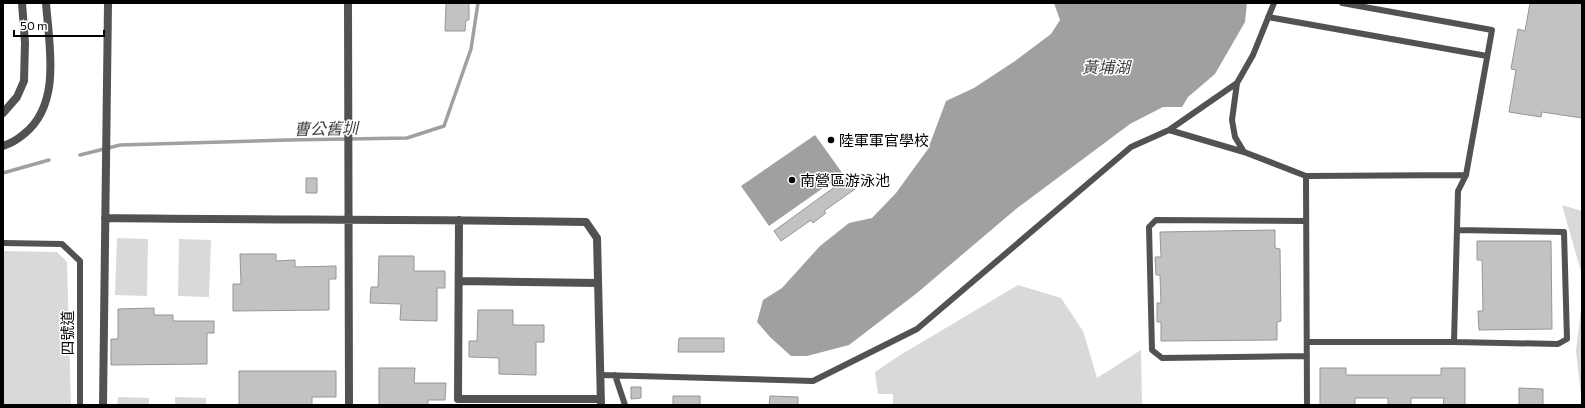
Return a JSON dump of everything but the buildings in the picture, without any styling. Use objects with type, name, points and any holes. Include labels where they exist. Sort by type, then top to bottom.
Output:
[{"type":"street","points":[[3,113],[17,97],[24,81],[25,43],[22,3]]},
{"type":"street","points":[[3,146],[12,143],[33,127],[46,104],[51,78],[46,3]]},
{"type":"street","points":[[103,405],[108,3]]},
{"type":"street","points":[[348,3],[349,405]]},
{"type":"street","points":[[105,218],[459,220],[586,222],[597,238],[601,402],[458,399],[460,281],[459,220]]},
{"type":"street","points":[[460,281],[598,282]]},
{"type":"lane","points":[[1244,152],[1235,137],[1232,120],[1237,83],[1253,55],[1274,3]]},
{"type":"lane","points":[[1342,3],[1492,30],[1466,175],[1458,191],[1454,342]]},
{"type":"lane","points":[[1268,17],[1487,56]]},
{"type":"lane","points":[[601,375],[813,381],[917,329],[1131,147],[1169,130],[1237,83]]},
{"type":"lane","points":[[1169,130],[1244,152],[1306,176],[1466,175]]},
{"type":"lane","points":[[1306,176],[1307,405]]},
{"type":"lane","points":[[1306,221],[1156,220],[1149,227],[1152,350],[1162,358],[1307,356]]},
{"type":"lane","points":[[1307,342],[1558,344],[1567,339],[1564,232],[1457,230]]},
{"type":"lane","name":"四號道","points":[[3,243],[62,244],[80,261],[80,405]]},
{"type":"lane","points":[[615,375],[625,405]]},
{"type":"shaded area","points":[[1562,205],[1582,211],[1582,275]]},
{"type":"shaded area","points":[[117,238],[148,239],[147,296],[115,295]]},
{"type":"shaded area","points":[[179,239],[211,240],[209,297],[178,296]]},
{"type":"shaded area","points":[[3,251],[57,252],[67,262],[71,405],[3,405]]},
{"type":"shaded area","points":[[1018,285],[1061,298],[1083,331],[1097,378],[1141,350],[1142,405],[893,405],[893,394],[878,394],[875,372],[897,357]]},
{"type":"shaded area","points":[[1582,301],[1582,405],[1576,351]]},
{"type":"shaded area","points":[[118,397],[149,398],[149,405],[117,405]]},
{"type":"shaded area","points":[[175,397],[206,398],[206,405],[175,405]]},
{"type":"water","name":"黃埔湖","points":[[1054,3],[1247,3],[1245,22],[1215,74],[1188,97],[1182,107],[1163,107],[1130,124],[1016,209],[917,293],[849,345],[807,356],[791,356],[770,337],[757,322],[763,300],[782,288],[820,246],[849,223],[872,218],[896,193],[928,149],[946,101],[974,88],[1015,61],[1051,34],[1060,20]]},
{"type":"water","name":"南營區游泳池","points":[[815,135],[843,174],[769,226],[741,186]]},
{"type":"waterway","name":"曹公舊圳","points":[[80,155],[120,145],[407,138],[444,126],[471,49],[478,3]]},
{"type":"waterway","name":"曹公舊圳","points":[[3,173],[49,160]]},
{"type":"place","name":"陸軍軍官學校","points":[[831,140]]},
{"type":"place","name":"南營區游泳池","points":[[792,180]]}]
